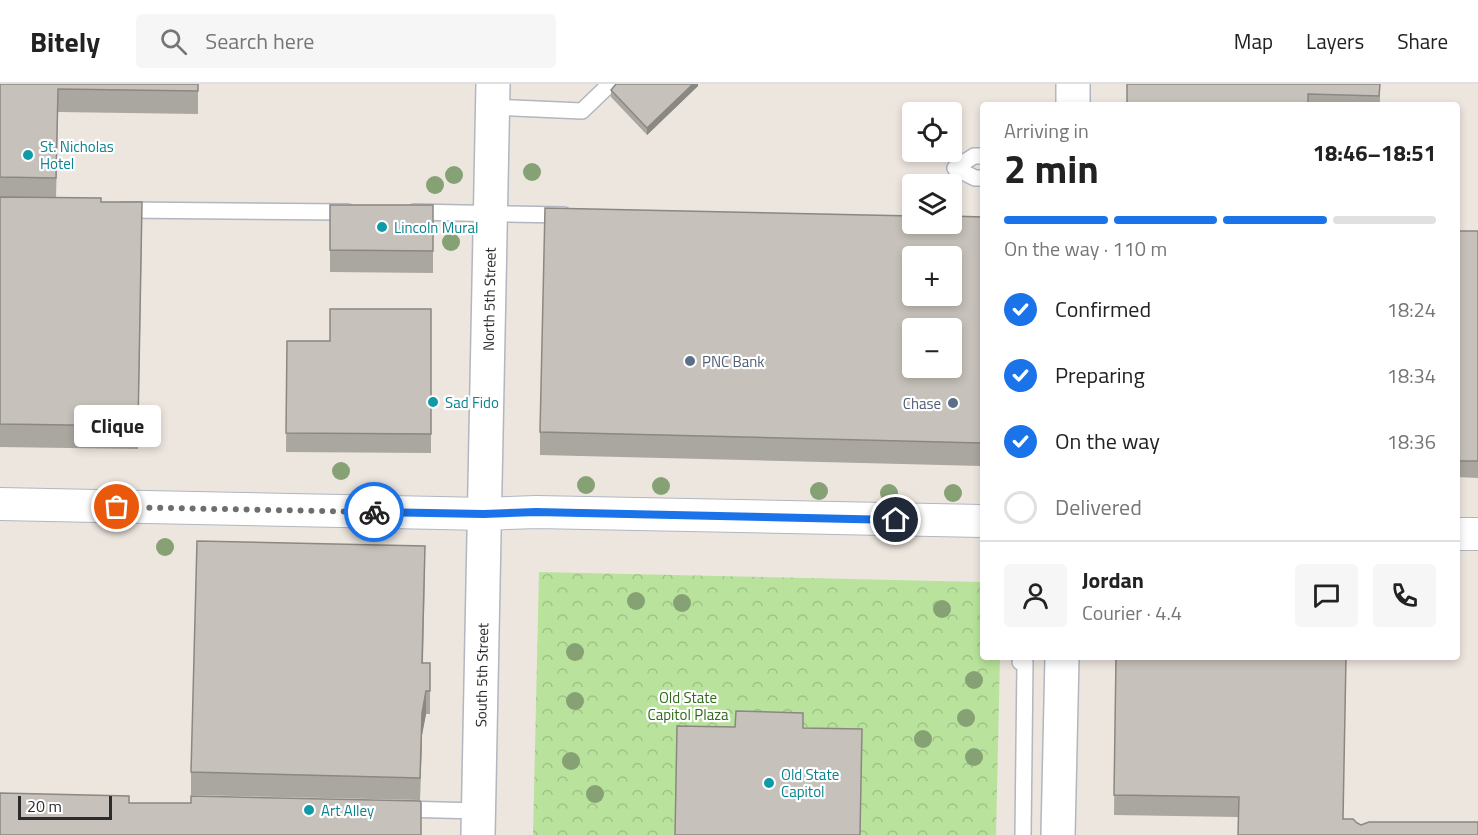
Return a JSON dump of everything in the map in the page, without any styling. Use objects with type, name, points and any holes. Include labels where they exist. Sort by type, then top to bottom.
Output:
[{"type":"main road","points":[[1073,84],[1073,102]]},
{"type":"main road","name":"North 5th Street","points":[[484,514],[493,96]]},
{"type":"main road","name":"South 5th Street","points":[[478,823],[484,514]]},
{"type":"main road","points":[[1058,835],[1062,660]]},
{"type":"street","points":[[0,504],[980,521]]},
{"type":"street","points":[[1460,534],[1478,534]]},
{"type":"lane","points":[[493,96],[582,111],[610,84]]},
{"type":"lane","points":[[980,156],[974,156],[955,168],[975,178],[980,178]]},
{"type":"lane","points":[[104,210],[359,212]]},
{"type":"lane","points":[[395,212],[574,215]]},
{"type":"lane","points":[[1020,663],[1025,663],[1023,835]]},
{"type":"lane","points":[[386,809],[478,823]]},
{"type":"green space","name":"Old State Capitol Plaza","points":[[539,572],[980,582],[980,660],[1000,660],[996,835],[533,835]]},
{"type":"building","points":[[0,84],[198,84],[198,91],[58,89],[56,178],[0,177]]},
{"type":"building","points":[[616,84],[693,84],[647,128],[611,90]]},
{"type":"building","points":[[1127,84],[1380,84],[1379,96],[1308,94],[1308,102],[1127,102]]},
{"type":"building","points":[[0,197],[101,198],[101,202],[142,202],[138,426],[0,424]]},
{"type":"building","points":[[330,205],[433,205],[433,251],[330,250]]},
{"type":"building","points":[[545,208],[902,216],[902,234],[962,234],[962,216],[980,217],[980,443],[540,432]]},
{"type":"building","points":[[1460,231],[1478,231],[1478,461],[1460,461]]},
{"type":"building","points":[[330,309],[431,309],[431,434],[286,433],[287,341],[330,341]]},
{"type":"building","points":[[197,541],[425,546],[422,663],[430,663],[430,691],[426,691],[422,713],[420,778],[191,772]]},
{"type":"building","points":[[1116,660],[1346,660],[1343,819],[1353,819],[1361,825],[1369,822],[1478,822],[1478,835],[1238,835],[1239,797],[1114,795]]},
{"type":"building","name":"Old State Capitol","points":[[736,711],[803,713],[803,728],[862,729],[860,835],[675,835],[677,726],[735,727]]},
{"type":"building","points":[[0,793],[129,796],[129,803],[191,803],[191,796],[420,801],[421,835],[0,835]]},
{"type":"way so far","points":[[117,507],[374,512]]},
{"type":"place","name":"St. Nicholas Hotel","points":[[28,155]]},
{"type":"place","name":"Lincoln Mural","points":[[382,227]]},
{"type":"place","name":"PNC Bank","points":[[690,361]]},
{"type":"place","name":"Sad Fido","points":[[433,402]]},
{"type":"place","name":"Chase","points":[[953,403]]},
{"type":"place","name":"Clique","points":[[117,507]]},
{"type":"place","name":"Old State Capitol","points":[[769,783]]},
{"type":"place","name":"Art Alley","points":[[309,810]]},
{"type":"route","points":[[374,512],[484,514],[536,512],[896,520]]}]
